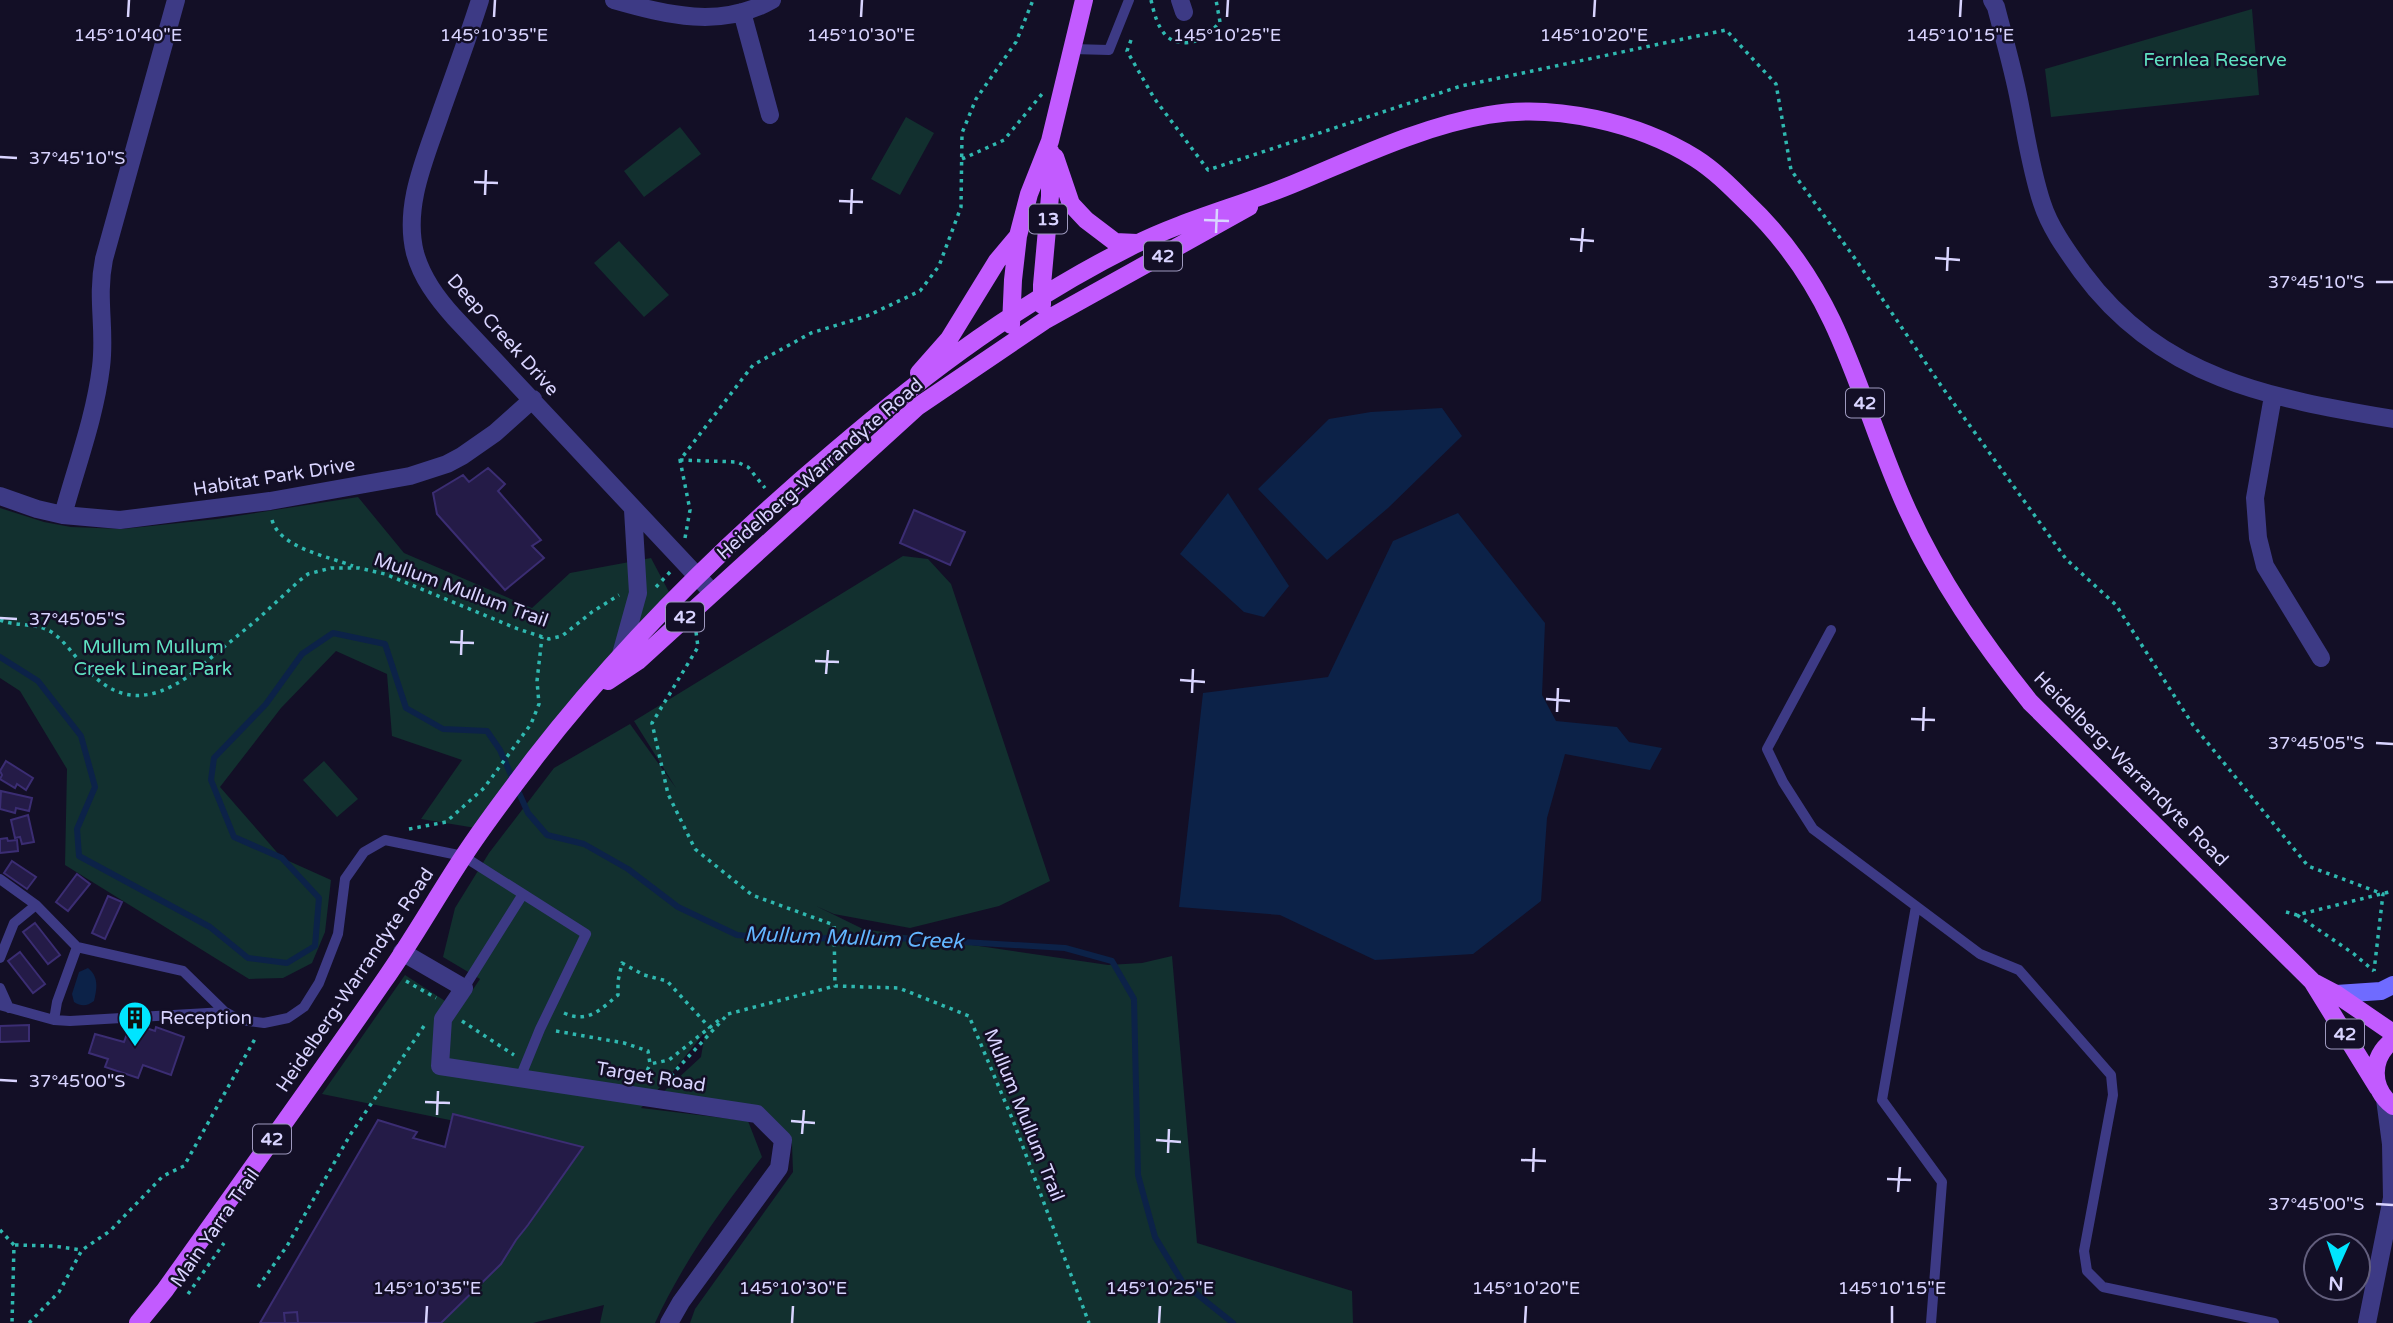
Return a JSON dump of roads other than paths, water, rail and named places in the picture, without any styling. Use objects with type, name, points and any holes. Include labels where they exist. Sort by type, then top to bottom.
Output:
[{"type":"main road","name":"13","points":[[1012,342],[1011,316],[1018,236],[1029,194],[1050,141],[1084,0]]},
{"type":"main road","name":"Heidelberg-Warrandyte Road","points":[[138,1323],[165,1290],[390,973],[463,856],[539,753],[645,628],[775,501],[898,397],[1011,316],[1137,243],[1231,205],[1280,190],[1404,138],[1489,114],[1567,114],[1650,134],[1692,156],[1718,174],[1783,241],[1833,323],[1907,509],[1943,580],[1990,651],[2030,702],[2312,981],[2385,1098]]},
{"type":"main road","name":"13","points":[[1044,321],[1041,297],[1050,196],[1050,141]]},
{"type":"main road","points":[[1050,141],[1071,204],[1086,220],[1115,242],[1137,243]]},
{"type":"main road","name":"Heidelberg-Warrandyte Road","points":[[585,697],[638,661],[917,407],[1044,321],[1280,190]]},
{"type":"main road","points":[[898,397],[949,339],[997,261],[1018,236]]},
{"type":"main road","name":"42","points":[[2312,981],[2393,1033]]},
{"type":"main road","points":[[2336,994],[2387,988]]},
{"type":"main road","name":"42","points":[[2385,1098],[2375,1076],[2376,1064],[2380,1053],[2393,1040]]},
{"type":"street","points":[[63,515],[100,377],[103,350],[99,293],[104,259],[176,0]]},
{"type":"street","name":"Deep Creek Drive","points":[[480,0],[416,190],[412,211],[413,241],[420,267],[439,300],[712,592]]},
{"type":"street","points":[[614,0],[654,12],[685,17],[713,17],[742,12],[758,8],[772,0]]},
{"type":"street","points":[[1992,0],[2000,20],[2019,99],[2029,156],[2043,206],[2064,247],[2092,286],[2154,343],[2190,365],[2273,396],[2393,419]]},
{"type":"street","points":[[742,12],[770,115]]},
{"type":"street","points":[[2273,396],[2255,498],[2258,538],[2265,566],[2320,658]]},
{"type":"street","name":"Habitat Park Drive","points":[[0,496],[63,515],[120,520],[270,501],[410,476],[446,464],[478,446],[533,399]]},
{"type":"street","points":[[620,657],[644,593],[633,510]]},
{"type":"street","points":[[402,952],[464,988]]},
{"type":"street","name":"Target Road","points":[[464,988],[443,1019],[440,1066],[523,1070],[757,1114],[783,1140],[779,1168],[681,1302],[669,1323]]},
{"type":"street","points":[[2367,1323],[2393,1198],[2391,1144],[2385,1098]]},
{"type":"lane","points":[[1072,49],[1109,50],[1129,0]]},
{"type":"lane","points":[[1831,630],[1767,748],[1783,782],[1813,829],[1980,954],[2019,970],[2111,1075],[2113,1095],[2084,1251],[2087,1271],[2104,1287],[2274,1323]]},
{"type":"lane","points":[[0,880],[36,905],[77,947],[183,971],[225,1012],[240,1020],[264,1023],[288,1018],[304,1007],[319,983],[338,934],[345,879],[364,852],[385,840],[463,856],[586,934],[523,1070]]},
{"type":"lane","points":[[464,988],[523,894]]},
{"type":"lane","points":[[0,958],[14,923],[36,905]]},
{"type":"lane","points":[[1916,905],[1882,1100],[1942,1182],[1931,1323]]},
{"type":"lane","points":[[54,1020],[57,1002],[77,947]]},
{"type":"lane","points":[[0,988],[5,1007],[54,1020],[225,1012]]},
{"type":"water","points":[[1442,408],[1462,436],[1388,508],[1327,560],[1258,489],[1329,419],[1371,412]]},
{"type":"water","points":[[1228,493],[1289,586],[1264,617],[1244,612],[1180,554]]},
{"type":"water","points":[[1458,513],[1545,623],[1542,695],[1556,721],[1617,727],[1629,742],[1662,748],[1650,770],[1565,754],[1547,818],[1541,901],[1473,954],[1375,960],[1280,915],[1179,907],[1203,693],[1328,677],[1393,541]]},
{"type":"water","points":[[88,968],[96,979],[96,992],[94,1001],[82,1005],[74,1002],[72,994],[79,972]]},
{"type":"waterway","name":"Mullum Mullum Creek","points":[[0,657],[38,681],[81,736],[95,787],[77,829],[79,856],[210,927],[248,958],[287,963],[315,946],[319,898],[282,858],[234,837],[211,780],[214,758],[266,704],[302,654],[333,633],[385,644],[406,708],[443,729],[487,731],[500,750],[528,813],[547,835],[584,844],[628,869],[678,907],[737,935],[793,940],[862,936],[1065,948],[1112,961],[1134,999],[1138,1175],[1155,1237],[1183,1283],[1233,1323]]},
{"type":"place","name":"Reception","points":[[135,1048]]},
{"type":"park label","name":"Fernlea Reserve","points":[[2215,60]]},
{"type":"park label","name":"Mullum Mullum Creek Linear Park","points":[[153,658]]}]
